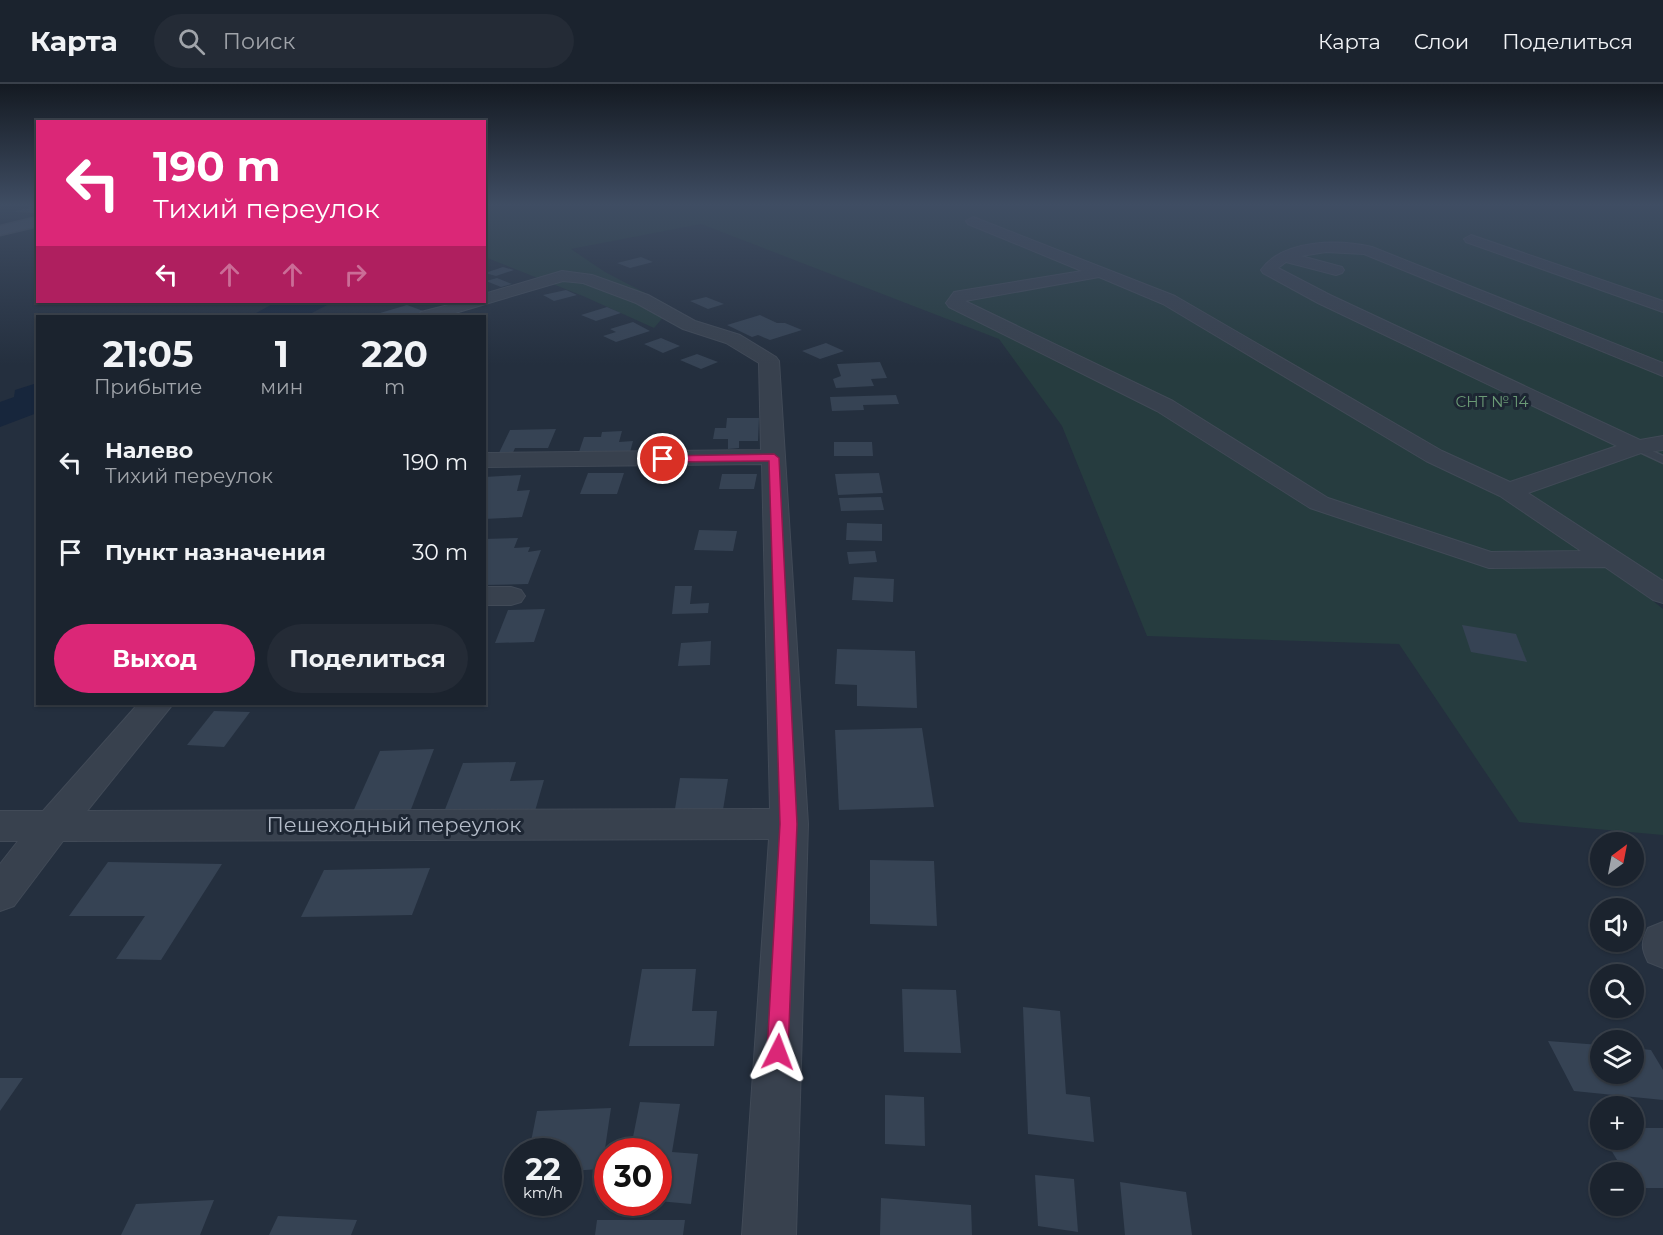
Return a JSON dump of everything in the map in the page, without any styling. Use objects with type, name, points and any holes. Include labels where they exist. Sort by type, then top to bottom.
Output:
[{"type":"street","points":[[1066,258],[1169,300],[1434,456],[1509,492],[1663,594]]},
{"type":"street","points":[[1283,258],[1269,270],[1385,328],[1637,447]]},
{"type":"street","points":[[1291,258],[1336,270]]},
{"type":"street","points":[[1386,258],[1663,370]]},
{"type":"street","points":[[1524,258],[1663,307]]},
{"type":"street","points":[[1102,272],[960,296],[955,303],[1165,406],[1319,502],[1489,560],[1612,559]]},
{"type":"street","points":[[486,299],[562,276],[586,278],[642,300],[688,325],[733,339],[769,361],[789,824],[769,1235]]},
{"type":"street","points":[[431,315],[474,303]]},
{"type":"street","points":[[1509,492],[1637,447],[1663,443]]},
{"type":"street","points":[[486,460],[774,458]]},
{"type":"street","points":[[0,894],[53,825],[155,705]]},
{"type":"street","name":"Пешеходный переулок","points":[[0,826],[789,824]]},
{"type":"street","points":[[1663,941],[1663,949]]},
{"type":"lane","points":[[1637,447],[1663,460]]},
{"type":"green space","points":[[487,258],[584,258],[605,272],[672,307],[654,328],[583,296]]},
{"type":"green space","name":"СНТ № 14","points":[[788,258],[1663,258],[1663,581],[1613,568],[1663,609],[1663,835],[1519,822],[1399,644],[1147,636],[1062,426],[999,339]]},
{"type":"water","points":[[274,303],[331,303],[308,315],[253,315]]},
{"type":"water","points":[[36,383],[36,413],[0,427],[0,402],[14,397],[15,390]]},
{"type":"building","points":[[638,258],[653,262],[630,268],[617,263]]},
{"type":"building","points":[[503,267],[514,270],[496,276],[486,273]]},
{"type":"building","points":[[497,278],[512,284],[501,287],[486,281]]},
{"type":"building","points":[[566,290],[577,295],[554,301],[543,295]]},
{"type":"building","points":[[706,297],[724,304],[708,309],[690,301]]},
{"type":"building","points":[[407,305],[426,312],[416,315],[373,315]]},
{"type":"building","points":[[607,307],[621,313],[596,321],[581,315]]},
{"type":"building","points":[[760,315],[777,323],[785,323],[802,330],[770,340],[758,335],[752,337],[727,325]]},
{"type":"building","points":[[633,322],[650,331],[616,342],[603,336],[616,332],[610,329]]},
{"type":"building","points":[[661,338],[680,346],[663,353],[644,344]]},
{"type":"building","points":[[826,343],[844,351],[820,359],[802,351]]},
{"type":"building","points":[[697,354],[718,362],[701,369],[680,360]]},
{"type":"building","points":[[880,362],[887,378],[871,379],[874,386],[836,388],[833,379],[841,376],[837,364]]},
{"type":"building","points":[[896,395],[899,404],[863,405],[864,410],[832,411],[830,397]]},
{"type":"building","points":[[727,418],[759,418],[758,441],[739,441],[739,448],[728,449],[728,439],[713,439],[715,428],[726,428]]},
{"type":"building","points":[[556,429],[548,448],[515,448],[511,457],[497,457],[510,430]]},
{"type":"building","points":[[622,431],[619,442],[633,441],[629,456],[577,458],[584,437],[601,437],[602,432]]},
{"type":"building","points":[[834,442],[872,442],[873,456],[834,456]]},
{"type":"building","points":[[588,473],[624,473],[617,494],[580,494]]},
{"type":"building","points":[[879,473],[883,493],[838,495],[835,474]]},
{"type":"building","points":[[722,474],[757,474],[754,489],[719,489]]},
{"type":"building","points":[[521,475],[517,491],[530,490],[522,517],[486,519],[486,477]]},
{"type":"building","points":[[881,497],[884,510],[841,511],[839,498]]},
{"type":"building","points":[[847,523],[882,524],[882,541],[846,540]]},
{"type":"building","points":[[699,530],[737,531],[733,551],[694,550]]},
{"type":"building","points":[[518,538],[514,548],[530,547],[528,552],[541,550],[528,584],[486,585],[486,539]]},
{"type":"building","points":[[875,551],[877,562],[849,564],[847,552]]},
{"type":"building","points":[[854,577],[894,579],[893,602],[852,600]]},
{"type":"building","points":[[675,586],[692,586],[690,604],[709,603],[708,613],[672,614]]},
{"type":"building","points":[[545,609],[534,642],[495,643],[508,610]]},
{"type":"building","points":[[1462,625],[1516,634],[1527,662],[1471,652]]},
{"type":"building","points":[[711,641],[710,665],[678,666],[681,643]]},
{"type":"building","points":[[837,649],[915,651],[917,708],[857,706],[857,685],[835,684]]},
{"type":"building","points":[[214,711],[250,712],[224,747],[187,745]]},
{"type":"building","points":[[922,728],[934,807],[839,810],[835,730]]},
{"type":"building","points":[[434,749],[410,812],[352,814],[380,751]]},
{"type":"building","points":[[516,762],[510,781],[544,780],[535,811],[444,812],[463,763]]},
{"type":"building","points":[[680,778],[728,779],[722,816],[674,815]]},
{"type":"building","points":[[870,860],[934,861],[937,926],[870,924]]},
{"type":"building","points":[[108,862],[222,864],[161,960],[116,959],[145,916],[69,916]]},
{"type":"building","points":[[430,868],[412,915],[301,917],[324,870]]},
{"type":"building","points":[[642,969],[696,969],[692,1011],[717,1011],[714,1046],[629,1046]]},
{"type":"building","points":[[902,989],[956,990],[961,1053],[904,1052]]},
{"type":"building","points":[[1023,1007],[1060,1011],[1066,1094],[1090,1097],[1094,1142],[1028,1134]]},
{"type":"building","points":[[1548,1041],[1590,1044],[1590,1084],[1644,1084],[1644,1049],[1651,1050],[1663,1070],[1663,1100],[1644,1098],[1644,1096],[1574,1091]]},
{"type":"building","points":[[0,1078],[23,1078],[0,1111]]},
{"type":"building","points":[[885,1095],[924,1097],[925,1146],[885,1144]]},
{"type":"building","points":[[640,1102],[680,1104],[672,1152],[672,1138],[633,1138]]},
{"type":"building","points":[[611,1108],[607,1138],[594,1138],[594,1169],[582,1170],[582,1138],[532,1138],[537,1111]]},
{"type":"building","points":[[1644,1128],[1663,1128],[1663,1188],[1644,1188],[1644,1162],[1618,1162],[1611,1150],[1644,1150]]},
{"type":"building","points":[[672,1152],[698,1154],[691,1204],[672,1202]]},
{"type":"building","points":[[1035,1175],[1074,1179],[1078,1232],[1038,1226]]},
{"type":"building","points":[[1120,1182],[1186,1192],[1192,1235],[1125,1235]]},
{"type":"building","points":[[881,1198],[971,1205],[972,1235],[880,1235]]},
{"type":"building","points":[[214,1200],[200,1235],[121,1235],[136,1204]]},
{"type":"building","points":[[278,1216],[357,1220],[351,1235],[269,1235]]},
{"type":"building","points":[[597,1220],[685,1220],[683,1235],[595,1235]]},
{"type":"route","points":[[663,459],[774,458],[789,824],[778,1052]]}]
